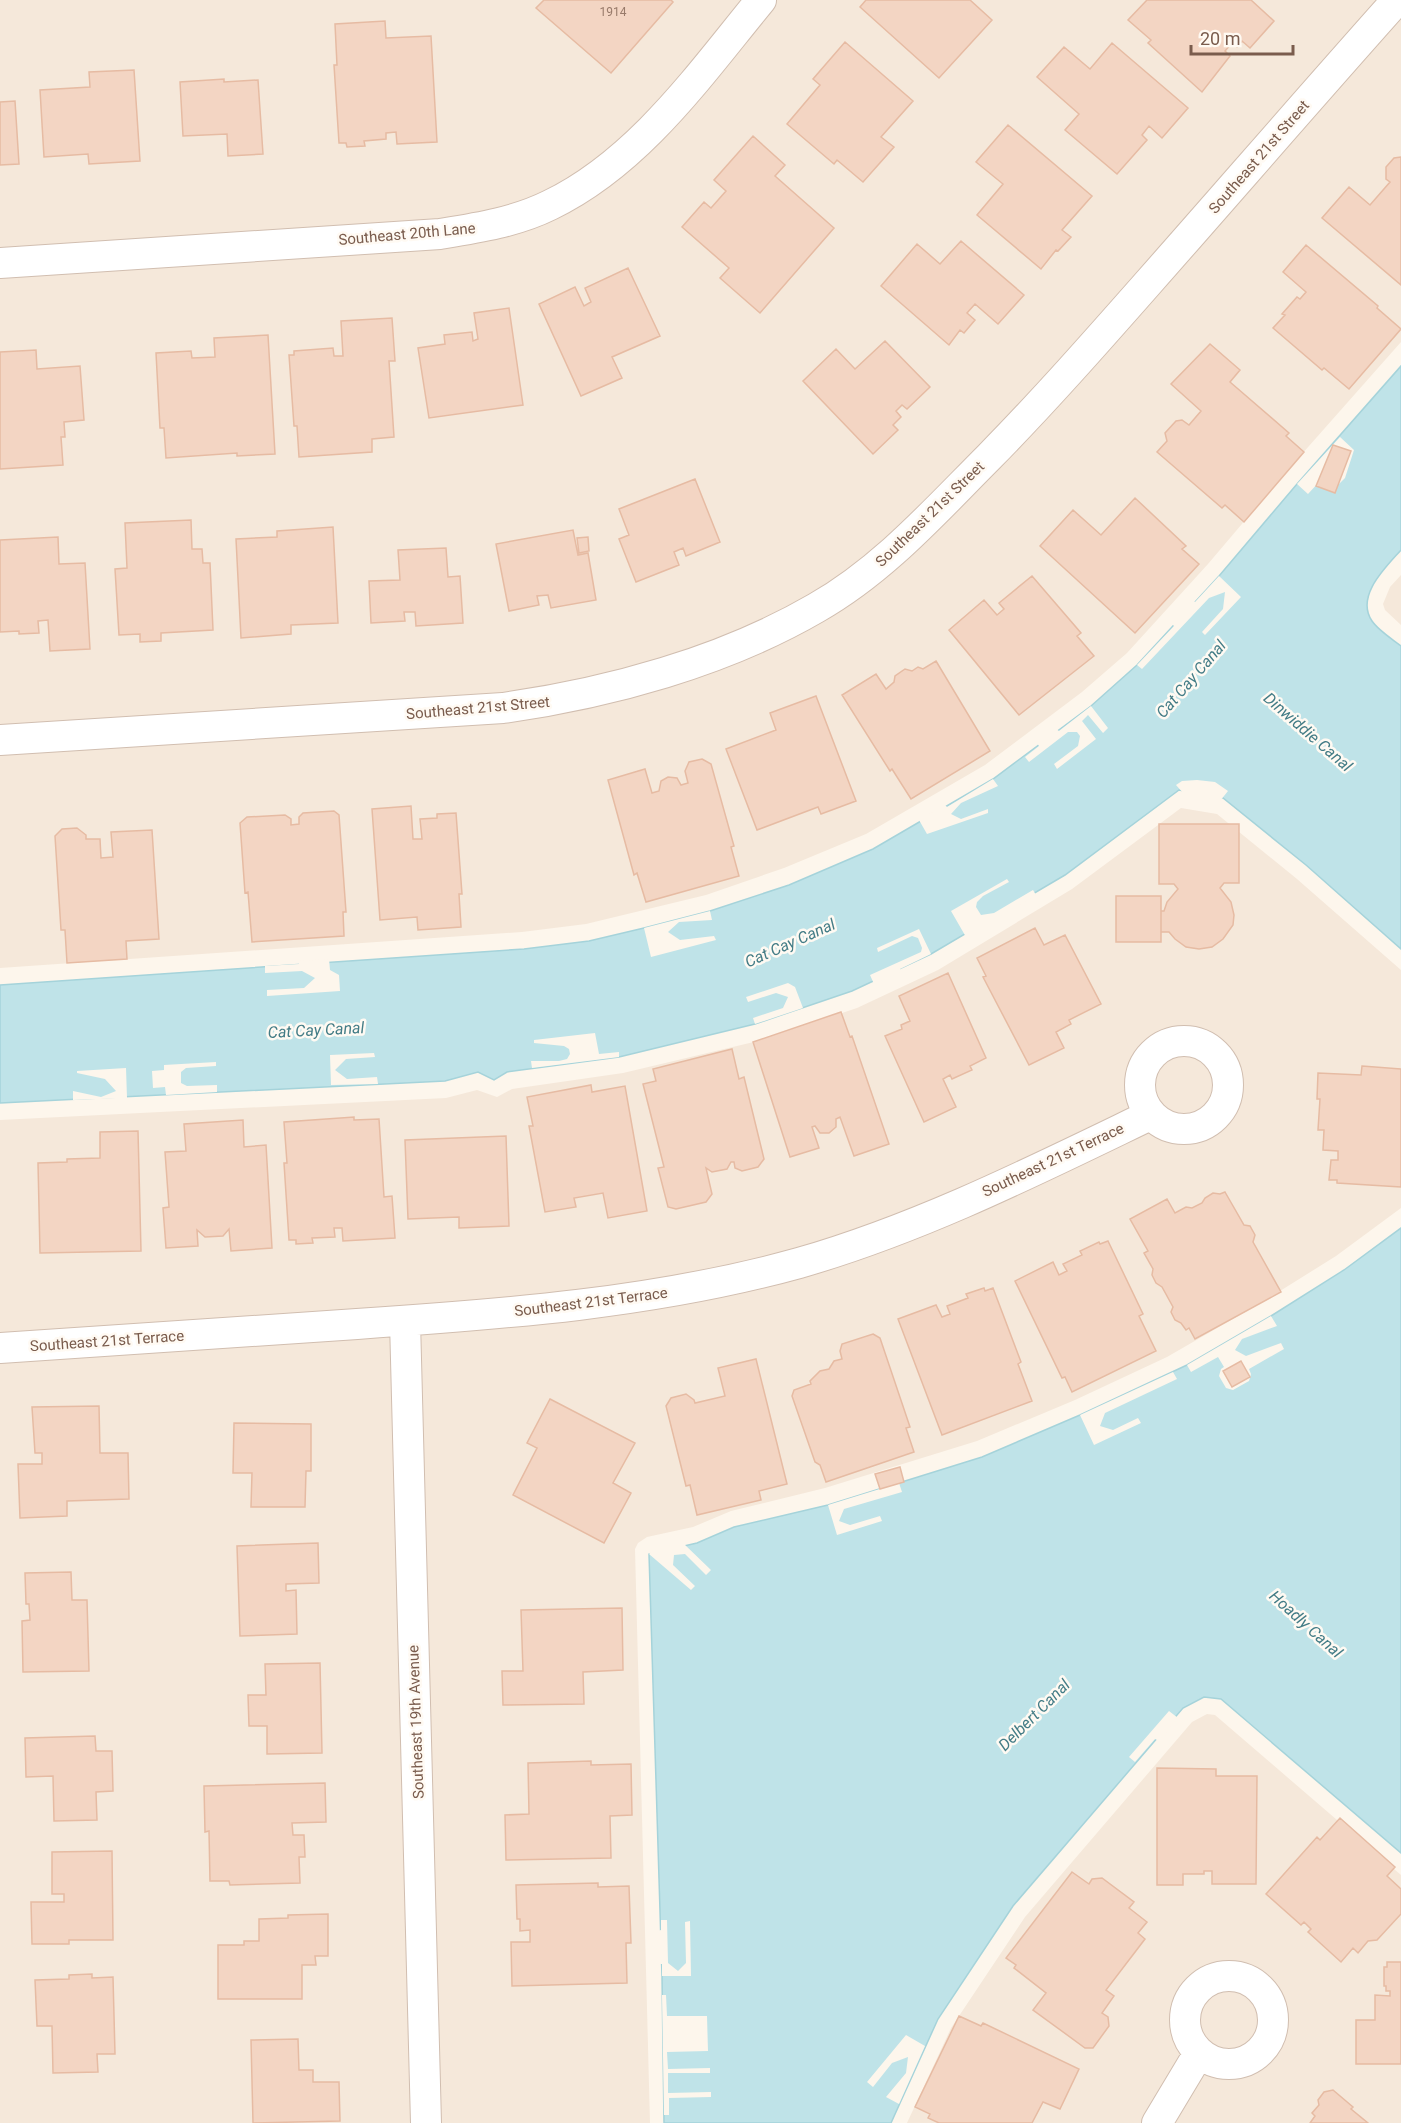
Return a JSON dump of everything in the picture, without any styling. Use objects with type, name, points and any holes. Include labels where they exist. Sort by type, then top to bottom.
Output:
[{"type":"street","name":"Southeast 20th Lane","points":[[0,263],[440,234],[479,228],[523,216],[574,193],[612,166],[671,107],[761,0]]},
{"type":"street","name":"Southeast 21st Street","points":[[0,740],[504,708],[552,701],[642,680],[689,664],[735,646],[816,608],[849,587],[906,541],[1047,399],[1397,0]]},
{"type":"street","name":"Southeast 21st Terrace","points":[[0,1348],[405,1321],[552,1308],[641,1297],[798,1263],[929,1217],[1016,1179],[1150,1115]]},
{"type":"street","name":"Southeast 19th Avenue","points":[[405,1321],[426,2123]]},
{"type":"street","points":[[1157,2123],[1199,2053]]},
{"type":"shaded area","points":[[0,0],[1401,0],[1401,342],[1208,564],[1127,653],[1082,692],[985,765],[866,834],[784,868],[706,895],[586,924],[522,932],[0,968]]},
{"type":"shaded area","points":[[1401,575],[1401,625],[1385,610],[1383,604],[1390,587]]},
{"type":"shaded area","points":[[1181,808],[1217,814],[1297,879],[1401,970],[1401,1208],[1336,1256],[1264,1301],[1167,1357],[1075,1400],[977,1441],[825,1488],[731,1511],[693,1527],[647,1537],[638,1543],[635,1549],[650,2123],[0,2123],[0,1120],[446,1098],[477,1090],[497,1097],[512,1089],[623,1073],[758,1041],[857,1008],[938,970],[1072,889]]},
{"type":"shaded area","points":[[1207,1714],[1215,1715],[1401,1875],[1401,2123],[907,2123],[951,2028],[1025,1917],[1192,1722]]},
{"type":"water","points":[[1401,366],[1401,550],[1374,582],[1367,602],[1372,621],[1401,646],[1401,949],[1306,865],[1223,798],[1179,790],[1065,875],[931,954],[852,991],[755,1024],[619,1057],[507,1072],[494,1080],[478,1072],[445,1081],[0,1103],[0,985],[524,949],[589,941],[710,911],[789,885],[873,849],[993,779],[1091,706],[1137,665],[1219,576]]},
{"type":"water","points":[[1401,1228],[1401,1853],[1221,1699],[1204,1697],[1183,1708],[1013,1906],[938,2019],[891,2123],[664,2123],[662,1976],[649,1554],[697,1543],[734,1527],[828,1505],[982,1457],[1080,1415],[1187,1365],[1344,1270]]},
{"type":"pier","points":[[1340,437],[1354,450],[1345,478],[1337,486],[1319,482],[1308,494],[1297,484]]},
{"type":"pier","points":[[1219,576],[1241,597],[1205,635],[1202,632],[1223,609],[1225,592],[1209,598],[1142,669],[1137,665],[1174,626],[1172,624],[1192,600],[1195,602]]},
{"type":"pier","points":[[1091,706],[1108,728],[1103,733],[1088,715],[1082,721],[1096,739],[1057,769],[1054,764],[1078,746],[1080,736],[1077,732],[1068,732],[1029,762],[1025,757],[1039,746],[1037,743],[1056,729],[1059,731]]},
{"type":"pier","points":[[993,779],[998,786],[961,803],[951,814],[961,819],[988,809],[988,813],[927,834],[919,820],[945,805],[947,807]]},
{"type":"pier","points":[[1182,781],[1215,782],[1228,791],[1220,801],[1184,794],[1176,785]]},
{"type":"pier","points":[[1007,879],[1009,882],[983,896],[977,902],[976,907],[981,915],[994,913],[1033,890],[1036,895],[966,937],[951,911]]},
{"type":"pier","points":[[710,911],[712,920],[679,922],[668,932],[680,940],[714,936],[716,940],[651,957],[644,928]]},
{"type":"pier","points":[[919,929],[931,954],[900,969],[901,972],[874,984],[870,975],[921,952],[922,948],[918,938],[912,936],[878,952],[877,948]]},
{"type":"pier","points":[[329,959],[330,970],[339,975],[340,991],[267,996],[267,990],[304,988],[315,978],[302,971],[265,973],[265,966]]},
{"type":"pier","points":[[788,983],[795,987],[803,1008],[755,1024],[753,1018],[783,1008],[788,997],[776,993],[748,1002],[746,997]]},
{"type":"pier","points":[[595,1033],[599,1054],[619,1052],[619,1057],[532,1068],[531,1061],[559,1061],[567,1059],[570,1054],[569,1049],[564,1046],[534,1043],[534,1040]]},
{"type":"pier","points":[[374,1053],[375,1057],[346,1059],[335,1070],[347,1079],[377,1077],[378,1084],[331,1085],[330,1055]]},
{"type":"pier","points":[[216,1062],[216,1066],[186,1068],[181,1072],[181,1083],[187,1086],[217,1085],[217,1092],[166,1095],[165,1087],[153,1088],[152,1071],[164,1070],[164,1065]]},
{"type":"pier","points":[[126,1068],[127,1098],[73,1100],[73,1091],[101,1097],[116,1091],[105,1079],[77,1073],[77,1071]]},
{"type":"pier","points":[[1271,1316],[1277,1326],[1242,1339],[1235,1350],[1246,1356],[1281,1343],[1284,1349],[1249,1369],[1251,1374],[1249,1381],[1233,1390],[1226,1388],[1219,1376],[1224,1367],[1218,1357],[1191,1372],[1187,1365]]},
{"type":"pier","points":[[1173,1372],[1177,1379],[1105,1413],[1100,1426],[1113,1430],[1138,1418],[1141,1423],[1094,1445],[1080,1415]]},
{"type":"pier","points":[[899,1483],[902,1492],[844,1509],[839,1521],[850,1525],[880,1516],[882,1521],[837,1535],[828,1505]]},
{"type":"pier","points":[[683,1543],[711,1570],[706,1575],[685,1554],[674,1555],[673,1565],[695,1586],[691,1590],[649,1554],[654,1549]]},
{"type":"pier","points":[[1169,1711],[1178,1718],[1159,1741],[1155,1739],[1135,1762],[1129,1757]]},
{"type":"pier","points":[[661,1920],[667,1920],[668,1963],[678,1971],[686,1963],[685,1922],[690,1921],[691,1976],[662,1976],[662,1964],[659,1964],[658,1931],[661,1930]]},
{"type":"pier","points":[[662,1995],[666,1995],[667,2016],[707,2016],[708,2051],[667,2052],[668,2069],[710,2068],[710,2073],[668,2073],[668,2093],[711,2092],[711,2097],[669,2098],[669,2115],[664,2115]]},
{"type":"pier","points":[[906,2035],[925,2046],[899,2104],[886,2097],[906,2073],[908,2057],[892,2063],[873,2087],[867,2082]]},
{"type":"building","points":[[544,0],[671,0],[673,2],[611,73],[536,8]]},
{"type":"building","points":[[866,0],[970,0],[992,20],[939,78],[860,7]]},
{"type":"building","points":[[1147,0],[1251,0],[1274,21],[1250,48],[1242,41],[1237,47],[1232,43],[1225,51],[1230,56],[1202,92],[1148,43],[1151,40],[1128,20]]},
{"type":"building","points":[[385,21],[386,38],[431,36],[437,142],[397,144],[396,132],[386,133],[386,139],[364,141],[365,146],[347,147],[346,143],[339,143],[334,65],[337,65],[335,24]]},
{"type":"building","points":[[845,42],[913,101],[881,137],[894,147],[863,182],[837,160],[834,164],[787,124],[820,85],[813,79]]},
{"type":"building","points":[[1112,43],[1188,108],[1162,138],[1149,126],[1142,135],[1147,140],[1117,174],[1065,130],[1079,114],[1037,77],[1064,47],[1090,69]]},
{"type":"building","points":[[134,70],[140,161],[89,164],[88,154],[44,157],[40,90],[90,87],[89,72]]},
{"type":"building","points":[[224,79],[224,82],[258,80],[263,154],[228,156],[227,134],[183,136],[180,82]]},
{"type":"building","points":[[15,101],[19,164],[0,165],[0,102]]},
{"type":"building","points":[[1008,125],[1092,196],[1062,230],[1071,237],[1058,251],[1056,250],[1041,269],[977,215],[1003,184],[976,162]]},
{"type":"building","points":[[753,136],[785,165],[775,176],[834,228],[760,313],[720,278],[729,268],[682,227],[704,202],[711,208],[726,191],[714,180]]},
{"type":"building","points":[[1401,157],[1401,285],[1322,218],[1349,187],[1370,205],[1390,182],[1386,179],[1386,167],[1394,158]]},
{"type":"building","points":[[961,241],[1024,295],[998,324],[975,304],[967,313],[975,320],[964,333],[960,330],[949,345],[881,286],[917,244],[940,264]]},
{"type":"building","points":[[1306,245],[1378,306],[1377,308],[1401,329],[1349,389],[1324,368],[1322,370],[1273,328],[1297,297],[1300,299],[1306,292],[1283,272]]},
{"type":"building","points":[[628,268],[660,336],[612,357],[622,378],[581,396],[539,304],[575,287],[584,306],[591,302],[585,288]]},
{"type":"building","points":[[509,308],[523,405],[429,418],[418,348],[445,344],[444,335],[472,332],[473,341],[478,339],[474,313]]},
{"type":"building","points":[[392,318],[395,361],[389,361],[394,437],[372,439],[372,452],[299,457],[297,426],[294,426],[289,355],[294,355],[294,351],[333,348],[334,356],[343,356],[341,321]]},
{"type":"building","points":[[268,335],[275,454],[237,456],[237,453],[166,458],[164,428],[160,428],[156,353],[191,351],[192,358],[215,357],[214,338]]},
{"type":"building","points":[[885,341],[930,387],[907,409],[902,405],[896,411],[901,417],[893,425],[898,430],[873,454],[803,381],[836,349],[855,369]]},
{"type":"building","points":[[1210,344],[1240,370],[1230,382],[1289,433],[1286,436],[1304,452],[1244,522],[1225,505],[1222,508],[1157,452],[1167,441],[1165,433],[1176,421],[1182,420],[1189,425],[1201,411],[1171,384]]},
{"type":"building","points":[[36,350],[37,369],[80,366],[84,420],[64,422],[65,437],[61,437],[63,465],[0,469],[0,352]]},
{"type":"building","points":[[1333,445],[1351,451],[1335,493],[1316,486]]},
{"type":"building","points":[[695,479],[720,542],[686,556],[683,548],[674,552],[679,565],[636,582],[619,539],[629,535],[619,509]]},
{"type":"building","points":[[1135,498],[1186,546],[1182,549],[1199,564],[1135,633],[1040,546],[1073,510],[1101,535]]},
{"type":"building","points":[[191,520],[192,549],[202,549],[203,563],[210,563],[213,630],[161,633],[161,641],[140,642],[140,634],[119,635],[115,569],[127,568],[125,523]]},
{"type":"building","points":[[333,527],[338,623],[291,625],[291,634],[241,638],[236,539],[277,537],[277,531]]},
{"type":"building","points":[[573,530],[578,555],[588,553],[596,600],[551,608],[548,595],[537,596],[539,605],[509,611],[496,544]]},
{"type":"building","points":[[58,537],[59,564],[85,563],[90,649],[50,651],[48,620],[38,621],[39,633],[0,632],[0,540]]},
{"type":"building","points":[[588,537],[589,551],[579,553],[577,538]]},
{"type":"building","points":[[446,548],[448,577],[460,576],[463,623],[416,626],[415,612],[404,612],[405,621],[371,623],[369,581],[400,580],[398,550]]},
{"type":"building","points":[[1032,576],[1081,633],[1077,636],[1094,656],[1019,715],[949,630],[984,600],[997,615],[1004,609],[999,603]]},
{"type":"building","points":[[936,661],[990,751],[911,799],[892,769],[890,771],[842,695],[876,674],[886,689],[894,682],[895,676],[905,669],[912,671],[918,667],[923,669]]},
{"type":"building","points":[[816,696],[856,801],[821,814],[818,807],[757,830],[726,749],[776,730],[770,713]]},
{"type":"building","points":[[702,759],[711,764],[734,846],[731,847],[739,876],[646,902],[637,873],[634,875],[608,780],[645,769],[652,793],[659,791],[661,781],[668,777],[677,778],[681,785],[688,783],[685,771],[689,762]]},
{"type":"building","points":[[411,806],[413,839],[422,839],[420,819],[437,818],[437,814],[456,813],[462,894],[459,894],[461,927],[418,930],[417,917],[380,920],[372,809]]},
{"type":"building","points":[[334,811],[339,815],[346,912],[343,912],[344,936],[252,942],[248,892],[245,893],[240,823],[247,817],[285,815],[291,819],[291,825],[299,824],[299,817],[303,813]]},
{"type":"building","points":[[1159,824],[1239,824],[1239,883],[1224,883],[1220,888],[1231,902],[1234,915],[1233,925],[1223,939],[1212,947],[1199,949],[1186,947],[1169,932],[1161,932],[1161,911],[1164,911],[1167,902],[1178,889],[1174,884],[1159,884]]},
{"type":"building","points":[[77,828],[86,835],[86,839],[100,839],[101,858],[113,857],[111,832],[152,830],[159,939],[126,941],[127,959],[67,963],[65,930],[61,930],[55,836],[62,829]]},
{"type":"building","points":[[1116,896],[1161,896],[1161,942],[1116,942]]},
{"type":"building","points":[[1035,928],[1044,945],[1065,935],[1101,1004],[1069,1020],[1071,1024],[1056,1032],[1064,1048],[1029,1065],[983,977],[986,976],[977,958]]},
{"type":"building","points":[[948,973],[986,1058],[970,1066],[972,1070],[952,1079],[950,1075],[943,1079],[956,1107],[924,1122],[885,1036],[902,1029],[901,1025],[910,1021],[899,996]]},
{"type":"building","points":[[841,1012],[850,1037],[852,1036],[889,1144],[854,1156],[840,1117],[836,1119],[836,1127],[829,1133],[820,1133],[815,1126],[812,1127],[819,1148],[790,1157],[753,1042]]},
{"type":"building","points":[[732,1049],[739,1079],[744,1077],[764,1159],[758,1167],[742,1171],[735,1168],[734,1162],[731,1162],[727,1169],[712,1172],[706,1168],[712,1194],[706,1202],[676,1209],[668,1207],[658,1168],[664,1167],[643,1084],[656,1081],[653,1069]]},
{"type":"building","points":[[1362,1066],[1401,1069],[1401,1187],[1337,1183],[1337,1180],[1329,1180],[1331,1160],[1338,1160],[1338,1151],[1323,1150],[1324,1130],[1318,1130],[1320,1099],[1317,1099],[1318,1073],[1361,1075]]},
{"type":"building","points":[[591,1085],[592,1092],[625,1086],[647,1211],[608,1218],[603,1193],[574,1198],[576,1207],[545,1212],[529,1126],[533,1126],[527,1097]]},
{"type":"building","points":[[354,1117],[354,1120],[379,1119],[384,1197],[392,1196],[395,1238],[343,1241],[342,1228],[334,1228],[335,1237],[312,1238],[313,1243],[296,1244],[296,1240],[289,1240],[284,1122]]},
{"type":"building","points":[[243,1120],[244,1147],[266,1145],[272,1248],[231,1251],[229,1229],[223,1236],[205,1237],[197,1230],[198,1246],[166,1248],[163,1208],[169,1207],[165,1152],[186,1151],[184,1124]]},
{"type":"building","points":[[138,1131],[141,1251],[40,1253],[38,1163],[100,1158],[100,1132]]},
{"type":"building","points":[[506,1136],[509,1226],[459,1228],[459,1217],[408,1219],[405,1140]]},
{"type":"building","points":[[1225,1192],[1244,1225],[1250,1226],[1255,1235],[1253,1242],[1281,1292],[1195,1339],[1189,1328],[1186,1330],[1181,1323],[1175,1320],[1171,1312],[1173,1307],[1152,1275],[1153,1269],[1144,1253],[1148,1251],[1130,1219],[1167,1199],[1175,1213],[1186,1207],[1192,1208],[1202,1203],[1213,1193]]},
{"type":"building","points":[[1108,1241],[1143,1314],[1139,1316],[1156,1351],[1072,1392],[1065,1377],[1062,1378],[1015,1281],[1053,1262],[1059,1275],[1067,1271],[1063,1264],[1082,1255],[1080,1251],[1099,1242],[1100,1244]]},
{"type":"building","points":[[984,1288],[985,1291],[993,1288],[1021,1362],[1018,1364],[1032,1401],[942,1435],[898,1319],[936,1305],[942,1317],[950,1314],[947,1306],[968,1298],[966,1294]]},
{"type":"building","points":[[873,1334],[880,1338],[910,1427],[906,1428],[914,1452],[826,1482],[820,1465],[815,1462],[792,1396],[794,1390],[811,1384],[810,1381],[820,1371],[829,1369],[834,1361],[842,1359],[840,1351],[842,1344]]},
{"type":"building","points":[[756,1359],[787,1484],[759,1491],[761,1500],[697,1515],[690,1485],[686,1486],[666,1406],[671,1398],[686,1394],[695,1403],[725,1396],[718,1368]]},
{"type":"building","points":[[1241,1361],[1250,1377],[1232,1387],[1223,1371]]},
{"type":"building","points":[[550,1399],[635,1443],[613,1483],[631,1493],[604,1543],[513,1495],[537,1448],[527,1443]]},
{"type":"building","points":[[99,1406],[100,1453],[128,1453],[129,1499],[67,1501],[67,1516],[20,1518],[18,1464],[42,1464],[42,1453],[35,1453],[32,1407]]},
{"type":"building","points":[[234,1423],[311,1424],[311,1471],[306,1471],[305,1507],[251,1507],[252,1473],[233,1473]]},
{"type":"building","points":[[900,1467],[904,1482],[880,1489],[875,1474]]},
{"type":"building","points":[[318,1543],[319,1583],[286,1584],[286,1591],[296,1590],[297,1634],[240,1636],[237,1546]]},
{"type":"building","points":[[71,1572],[72,1600],[87,1600],[89,1671],[23,1672],[22,1621],[30,1620],[29,1604],[26,1604],[25,1573]]},
{"type":"building","points":[[622,1608],[623,1670],[583,1672],[584,1704],[503,1705],[502,1671],[523,1671],[521,1610]]},
{"type":"building","points":[[320,1663],[322,1753],[267,1754],[267,1726],[249,1726],[248,1695],[266,1695],[265,1664]]},
{"type":"building","points":[[95,1736],[96,1751],[112,1751],[113,1791],[96,1792],[97,1820],[54,1821],[53,1776],[26,1777],[25,1738]]},
{"type":"building","points":[[591,1761],[591,1765],[631,1764],[632,1815],[610,1816],[611,1858],[506,1860],[505,1815],[529,1814],[528,1763]]},
{"type":"building","points":[[1157,1768],[1216,1769],[1216,1776],[1257,1776],[1256,1884],[1212,1884],[1212,1871],[1204,1871],[1204,1874],[1183,1874],[1183,1885],[1157,1885]]},
{"type":"building","points":[[325,1783],[326,1822],[292,1823],[293,1835],[304,1835],[305,1857],[299,1857],[300,1883],[230,1885],[229,1881],[210,1881],[209,1831],[205,1832],[204,1786]]},
{"type":"building","points":[[1340,1818],[1395,1867],[1387,1876],[1401,1889],[1401,1914],[1377,1940],[1368,1941],[1358,1953],[1353,1948],[1341,1962],[1308,1932],[1311,1929],[1304,1922],[1301,1925],[1266,1894],[1317,1837],[1320,1840]]},
{"type":"building","points":[[112,1851],[113,1940],[69,1940],[69,1944],[32,1944],[31,1902],[64,1902],[64,1894],[52,1894],[52,1852]]},
{"type":"building","points":[[1072,1872],[1089,1884],[1092,1879],[1102,1878],[1134,1902],[1129,1908],[1147,1922],[1138,1933],[1145,1939],[1106,1990],[1114,1996],[1102,2013],[1108,2017],[1109,2026],[1093,2048],[1085,2048],[1033,2010],[1046,1993],[1014,1968],[1016,1965],[1006,1958]]},
{"type":"building","points":[[598,1883],[598,1887],[629,1886],[631,1943],[626,1943],[627,1983],[512,1986],[511,1942],[530,1942],[530,1930],[520,1931],[520,1919],[517,1919],[516,1885]]},
{"type":"building","points":[[328,1914],[328,1956],[315,1956],[316,1965],[302,1965],[302,1999],[218,1999],[218,1945],[244,1945],[244,1941],[259,1941],[259,1919],[288,1918],[288,1915]]},
{"type":"building","points":[[1387,1962],[1401,1962],[1401,2064],[1356,2064],[1356,2020],[1375,2020],[1375,1995],[1390,1996],[1390,1991],[1386,1991],[1386,1986],[1384,1986],[1384,1967],[1387,1967]]},
{"type":"building","points":[[92,1974],[92,1978],[113,1977],[115,2054],[97,2054],[98,2072],[53,2073],[52,2026],[37,2026],[35,1980],[69,1979],[69,1975]]},
{"type":"building","points":[[959,2016],[981,2026],[983,2023],[1079,2069],[1060,2109],[1043,2102],[1032,2123],[939,2123],[928,2118],[930,2114],[915,2107]]},
{"type":"building","points":[[298,2039],[299,2070],[313,2070],[313,2082],[339,2082],[340,2121],[253,2123],[251,2040]]},
{"type":"building","points":[[1333,2090],[1368,2123],[1310,2123],[1315,2116],[1312,2113],[1319,2105],[1318,2100],[1324,2092]]},
{"type":"water label","name":"Cat Cay Canal","points":[[1191,679]]},
{"type":"water label","name":"Dinwiddie Canal","points":[[1308,732]]},
{"type":"water label","name":"Cat Cay Canal","points":[[790,943]]},
{"type":"water label","name":"Cat Cay Canal","points":[[316,1030]]},
{"type":"water label","name":"Hoadly Canal","points":[[1306,1624]]},
{"type":"water label","name":"Delbert Canal","points":[[1034,1715]]}]
